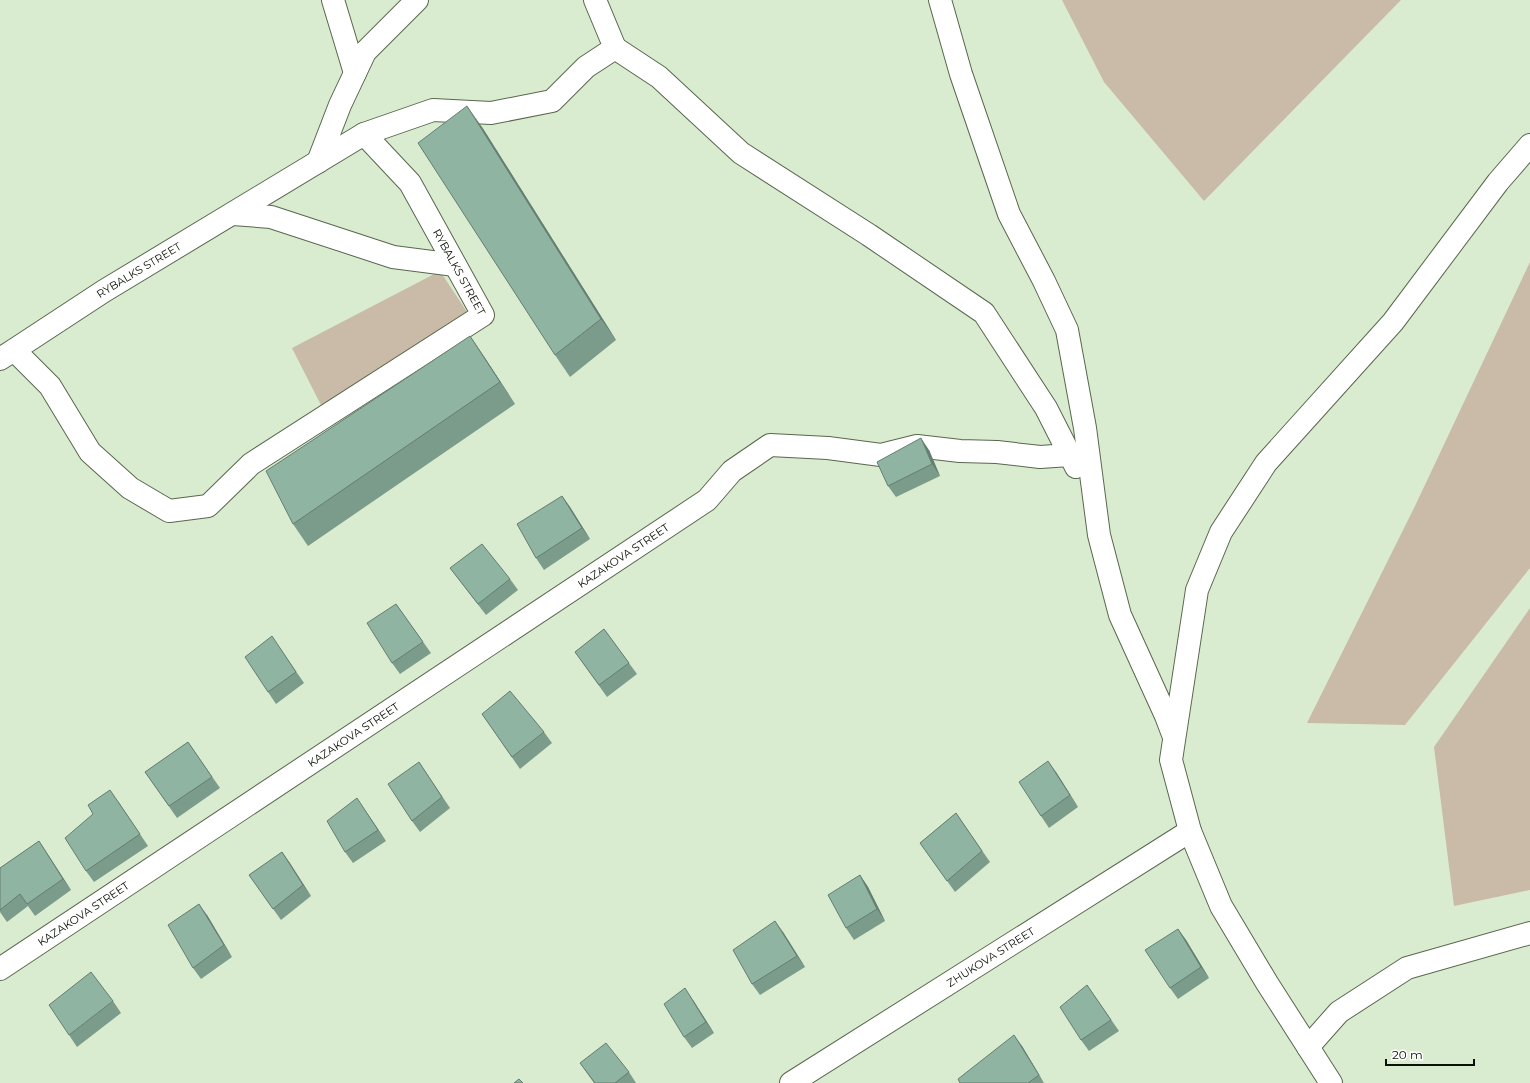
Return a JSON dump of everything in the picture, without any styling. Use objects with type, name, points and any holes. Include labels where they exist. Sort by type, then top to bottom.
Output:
[{"type":"street","points":[[333,0],[355,73]]},
{"type":"street","points":[[318,162],[340,105],[365,52],[417,0]]},
{"type":"street","points":[[594,0],[616,48],[660,76],[741,153],[869,234],[984,313],[1046,408],[1095,502]]},
{"type":"street","points":[[940,0],[961,74],[1009,214],[1044,281],[1067,330],[1085,428],[1099,535],[1120,616],[1166,716],[1174,737]]},
{"type":"street","points":[[364,134],[433,110],[491,113],[552,101],[586,67],[616,48]]},
{"type":"street","name":"RYBALKS STREET","points":[[364,134],[410,184],[483,315],[251,464],[208,506],[169,511],[130,488],[90,452],[50,386],[7,355],[104,291],[364,134]]},
{"type":"street","points":[[1332,1083],[1267,983],[1221,906],[1190,831],[1171,760],[1197,590],[1221,532],[1266,463],[1393,322],[1498,182],[1530,145]]},
{"type":"street","points":[[233,214],[271,217],[393,257],[455,265]]},
{"type":"street","name":"KAZAKOVA STREET","points":[[0,969],[707,500],[732,471],[770,445],[828,448],[881,455],[917,446],[1040,457],[1070,455]]},
{"type":"street","name":"ZHUKOVA STREET","points":[[791,1083],[1190,831]]},
{"type":"street","points":[[1308,1047],[1338,1012],[1407,968],[1530,933]]},
{"type":"shaded area","points":[[1062,0],[1401,0],[1204,201],[1104,82]]},
{"type":"shaded area","points":[[1530,262],[1530,568],[1405,725],[1307,723],[1415,506]]},
{"type":"shaded area","points":[[440,271],[469,315],[324,411],[292,348]]},
{"type":"shaded area","points":[[1530,608],[1530,890],[1454,906],[1434,747]]},
{"type":"building","points":[[467,106],[601,319],[555,355],[418,143]]},
{"type":"building","points":[[470,336],[500,382],[293,524],[266,471]]},
{"type":"building","points":[[921,438],[932,464],[888,486],[877,462]]},
{"type":"building","points":[[562,496],[582,528],[536,558],[517,524]]},
{"type":"building","points":[[482,544],[510,579],[478,604],[450,568]]},
{"type":"building","points":[[396,604],[423,642],[392,663],[367,623]]},
{"type":"building","points":[[604,629],[629,663],[599,685],[575,652]]},
{"type":"building","points":[[272,636],[296,672],[268,692],[245,657]]},
{"type":"building","points":[[510,691],[544,732],[512,757],[482,714]]},
{"type":"building","points":[[188,742],[212,777],[169,806],[145,772]]},
{"type":"building","points":[[1048,761],[1070,795],[1041,816],[1019,782]]},
{"type":"building","points":[[419,762],[442,797],[412,821],[388,784]]},
{"type":"building","points":[[110,790],[140,834],[86,871],[65,838],[93,814],[88,805]]},
{"type":"building","points":[[357,798],[378,830],[345,852],[327,821]]},
{"type":"building","points":[[956,813],[982,851],[947,881],[920,843]]},
{"type":"building","points":[[39,841],[63,879],[27,904],[20,894],[0,910],[0,868]]},
{"type":"building","points":[[282,852],[303,885],[273,909],[249,875]]},
{"type":"building","points":[[860,875],[877,909],[846,928],[828,895]]},
{"type":"building","points":[[199,904],[224,945],[193,968],[168,925]]},
{"type":"building","points":[[775,921],[797,956],[752,984],[733,950]]},
{"type":"building","points":[[1178,929],[1201,967],[1170,988],[1145,950]]},
{"type":"building","points":[[91,972],[113,1001],[69,1035],[49,1005]]},
{"type":"building","points":[[1087,985],[1111,1020],[1081,1040],[1060,1007]]},
{"type":"building","points":[[685,988],[706,1022],[684,1037],[664,1004]]},
{"type":"building","points":[[1014,1035],[1039,1075],[1028,1083],[960,1083],[958,1079]]},
{"type":"building","points":[[606,1043],[629,1072],[615,1083],[595,1083],[580,1063]]},
{"type":"building","points":[[519,1079],[523,1083],[514,1083]]}]
